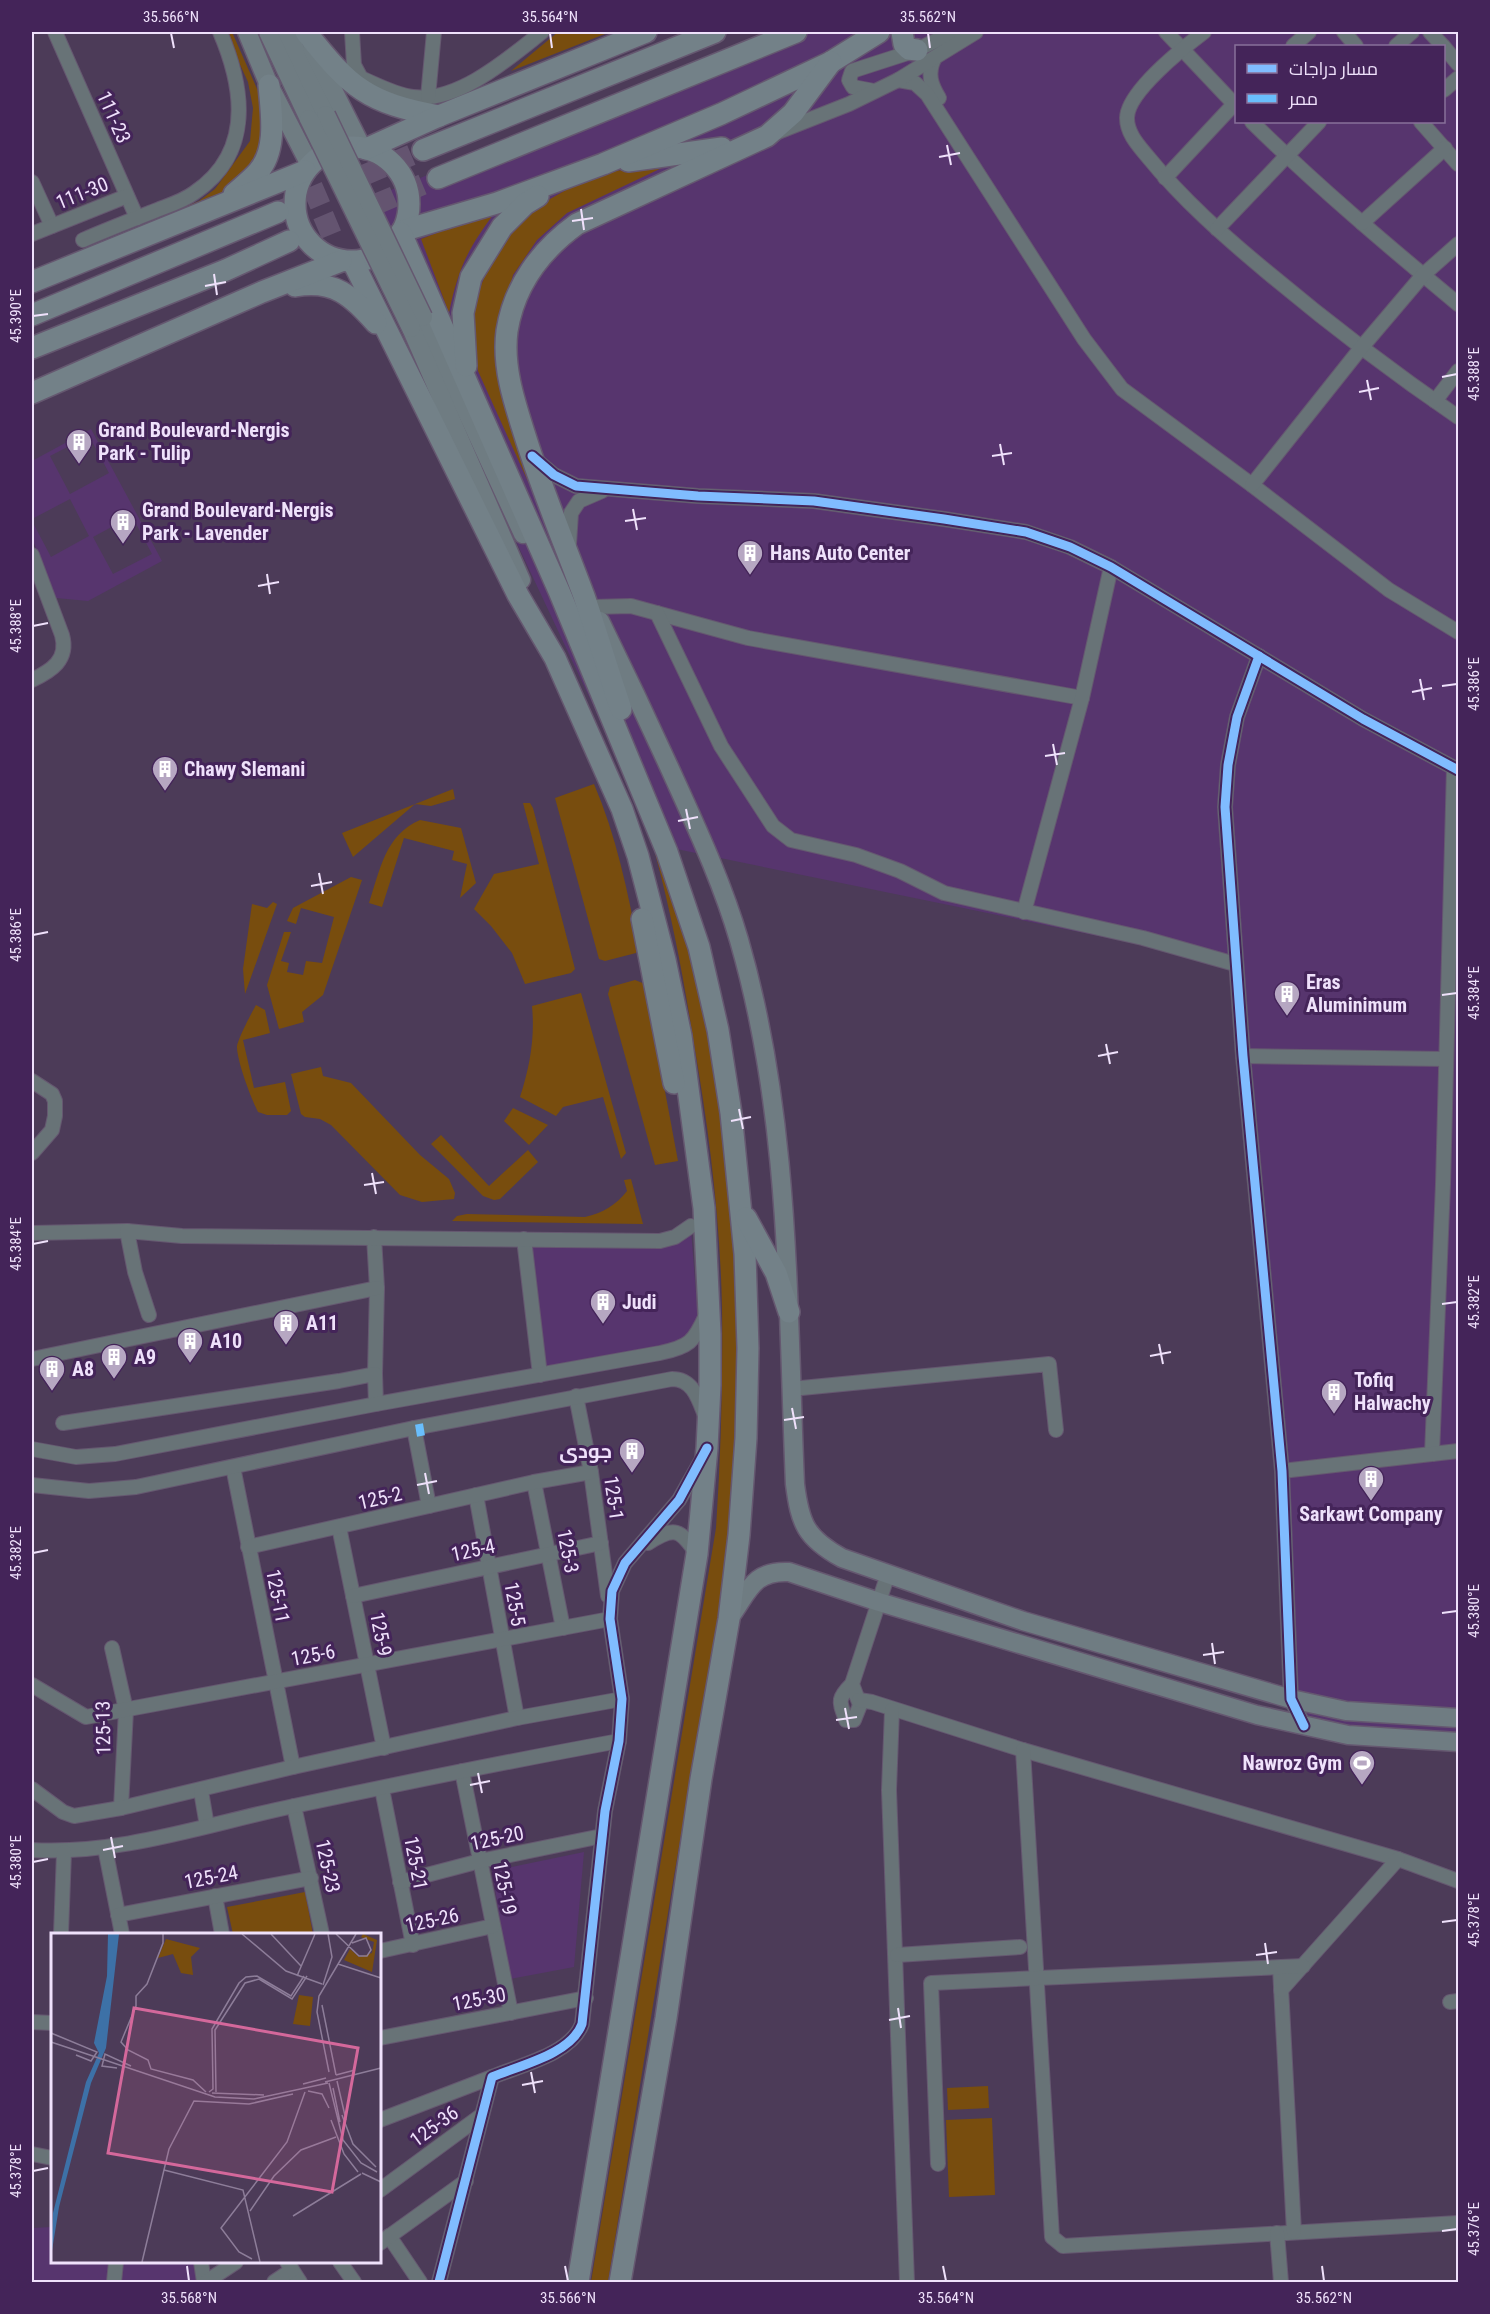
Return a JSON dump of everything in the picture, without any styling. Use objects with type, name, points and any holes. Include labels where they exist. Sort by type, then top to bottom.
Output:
[{"type":"highway","points":[[305,32],[328,60],[360,90],[392,106],[439,116]]},
{"type":"highway","points":[[32,282],[308,168],[322,156],[336,149],[364,148],[646,32]]},
{"type":"highway","points":[[423,150],[715,32]]},
{"type":"highway","points":[[438,178],[796,32]]},
{"type":"highway","points":[[402,232],[498,203],[594,167],[721,114],[831,62],[879,32]]},
{"type":"highway","points":[[902,32],[904,44],[909,49],[925,55]]},
{"type":"highway","points":[[620,2283],[666,2018],[700,1790],[729,1619],[739,1535],[746,1438],[748,1336],[745,1254],[731,1113],[718,1030],[699,946],[572,566],[513,398],[506,349],[507,331],[519,291],[539,258],[563,234],[577,224],[767,136],[793,113],[831,62]]},
{"type":"highway","points":[[226,203],[258,173],[266,158],[271,127],[269,85]]},
{"type":"highway","points":[[467,382],[463,313],[471,277],[502,227],[525,204],[594,167],[748,144]]},
{"type":"highway","points":[[32,393],[262,292],[347,261],[378,255],[391,246],[402,232],[409,206],[404,181],[388,160],[364,148]]},
{"type":"highway","points":[[308,168],[295,198],[299,226],[316,249],[347,261],[391,340],[518,595],[555,658],[622,809],[638,856],[674,999],[687,1073],[704,1208],[710,1384],[707,1448],[697,1554],[578,2283]]},
{"type":"highway","points":[[32,315],[278,212]]},
{"type":"highway","points":[[402,232],[559,591],[667,852]]},
{"type":"highway","points":[[211,240],[204,248],[202,260],[209,269],[226,270]]},
{"type":"highway","points":[[32,348],[226,270],[289,241]]},
{"type":"highway","points":[[162,260],[173,262],[180,270],[180,280],[174,290]]},
{"type":"highway","points":[[391,340],[382,304],[388,286],[401,279],[411,279],[419,283],[429,296]]},
{"type":"highway","points":[[262,292],[307,284],[336,288],[358,303],[391,340]]},
{"type":"highway","points":[[638,856],[641,916],[674,1078],[691,1226],[699,1330],[710,1384]]},
{"type":"highway","points":[[740,1202],[750,1227],[776,1273],[789,1312]]},
{"type":"highway","points":[[572,2283],[585,2242]]},
{"type":"highway","points":[[625,2283],[626,2250]]},
{"type":"main road","points":[[247,32],[308,168]]},
{"type":"main road","points":[[268,32],[318,117],[604,703]]},
{"type":"main road","points":[[287,32],[318,117]]},
{"type":"main road","points":[[305,32],[364,148]]},
{"type":"main road","points":[[286,119],[307,127],[325,120],[331,114],[333,88]]},
{"type":"main road","points":[[417,323],[555,658]]},
{"type":"main road","points":[[572,566],[636,693],[706,847],[738,939],[764,1047],[775,1111],[782,1175],[795,1484],[802,1518],[813,1538],[822,1547],[842,1558],[1023,1621],[1291,1699],[1327,1707],[1385,1714],[1458,1718]]},
{"type":"main road","points":[[729,1619],[752,1585],[759,1579],[774,1572],[789,1572],[879,1602],[1251,1713],[1322,1731],[1379,1738],[1458,1742]]},
{"type":"main road","points":[[1251,1713],[1252,1688]]},
{"type":"main road","points":[[1322,1731],[1321,1718],[1327,1707]]},
{"type":"street","name":"111-23","points":[[55,32],[137,218]]},
{"type":"street","points":[[83,240],[184,200],[200,189],[223,165],[235,142],[239,119],[238,89],[234,69],[220,32]]},
{"type":"street","points":[[352,32],[354,65],[361,78],[412,97],[428,97],[458,88],[497,69],[542,32]]},
{"type":"street","points":[[428,97],[434,32]]},
{"type":"street","points":[[767,136],[822,115],[898,80],[953,32]]},
{"type":"street","points":[[874,92],[852,87],[849,80],[852,71],[925,55],[976,32]]},
{"type":"street","points":[[1166,32],[1235,103]]},
{"type":"street","points":[[1204,32],[1183,48],[1135,97],[1127,114],[1130,133],[1165,178],[1216,229],[1360,348],[1458,417]]},
{"type":"street","points":[[1294,45],[1309,32]]},
{"type":"street","points":[[1344,32],[1355,45]]},
{"type":"street","points":[[1397,45],[1412,32]]},
{"type":"street","points":[[1430,32],[1441,45]]},
{"type":"street","points":[[1445,49],[1458,64]]},
{"type":"street","points":[[925,55],[933,89],[1084,334]]},
{"type":"street","points":[[1445,88],[1458,78]]},
{"type":"street","points":[[898,80],[915,83],[927,94],[1084,334],[1117,374],[1162,415],[1458,632]]},
{"type":"street","points":[[1165,178],[1235,105]]},
{"type":"street","points":[[1253,123],[1362,223],[1458,304]]},
{"type":"street","points":[[1216,229],[1318,123]]},
{"type":"street","points":[[1422,123],[1458,164]]},
{"type":"street","points":[[1362,223],[1445,148]]},
{"type":"street","points":[[32,182],[52,226]]},
{"type":"street","name":"111-30","points":[[32,234],[127,196]]},
{"type":"street","points":[[1254,482],[1360,348],[1423,275],[1458,244]]},
{"type":"street","points":[[1435,401],[1458,371]]},
{"type":"street","points":[[532,456],[554,475],[576,486],[604,490],[814,501],[1026,532],[1070,547],[1111,567],[1363,719],[1456,769],[1453,1018],[1446,1059],[1432,1454]]},
{"type":"street","points":[[572,566],[568,535],[571,513],[579,501],[604,490]]},
{"type":"street","points":[[32,555],[62,635],[64,648],[56,665],[32,680]]},
{"type":"street","points":[[1024,912],[1082,698],[1111,567]]},
{"type":"street","points":[[1413,601],[1458,623]]},
{"type":"street","points":[[593,608],[631,606],[748,638],[1082,698]]},
{"type":"street","points":[[657,613],[721,746],[773,826],[791,840],[856,855],[900,871],[944,893],[1143,938],[1235,964]]},
{"type":"street","points":[[1259,656],[1237,717],[1225,789],[1235,964],[1282,1471],[1291,1699],[1304,1726]]},
{"type":"street","points":[[1243,1056],[1446,1059]]},
{"type":"street","points":[[32,1082],[52,1094],[55,1101],[55,1116],[52,1130],[32,1153]]},
{"type":"street","points":[[32,1233],[127,1231],[182,1236],[660,1241],[675,1237],[691,1226]]},
{"type":"street","points":[[127,1231],[135,1272],[149,1315]]},
{"type":"street","points":[[374,1237],[376,1404]]},
{"type":"street","points":[[525,1239],[540,1375]]},
{"type":"street","points":[[32,1359],[376,1288]]},
{"type":"street","points":[[32,1485],[68,1490],[113,1490],[136,1487],[576,1396],[601,1378],[683,1348],[690,1343],[699,1330],[709,1308]]},
{"type":"street","points":[[791,1389],[1049,1364],[1056,1430]]},
{"type":"street","points":[[63,1423],[375,1374]]},
{"type":"street","points":[[32,1449],[64,1456],[101,1456],[540,1375],[681,1380],[692,1387],[708,1422]]},
{"type":"street","name":"125-1","points":[[381,2120],[557,2051],[572,2040],[582,2024],[602,1836],[619,1741],[622,1699],[591,1472],[576,1396]]},
{"type":"street","points":[[414,1428],[429,1506]]},
{"type":"street","points":[[610,1613],[617,1576],[625,1563],[679,1500],[707,1448]]},
{"type":"street","points":[[1282,1471],[1458,1451]]},
{"type":"street","name":"125-11","points":[[233,1467],[293,1767]]},
{"type":"street","name":"125-2","points":[[248,1547],[534,1482],[591,1472]]},
{"type":"street","name":"125-3","points":[[534,1482],[563,1628]]},
{"type":"street","name":"125-5","points":[[476,1496],[517,1718]]},
{"type":"street","name":"125-9","points":[[339,1527],[384,1748]]},
{"type":"street","points":[[636,1551],[665,1532],[671,1531],[686,1537],[697,1554]]},
{"type":"street","name":"125-4","points":[[354,1596],[601,1543]]},
{"type":"street","points":[[604,1559],[625,1563]]},
{"type":"street","points":[[852,1684],[860,1708],[850,1720],[840,1701],[843,1693],[852,1684],[888,1574]]},
{"type":"street","name":"125-6","points":[[32,1685],[86,1717],[563,1628],[610,1613]]},
{"type":"street","name":"125-13","points":[[112,1648],[126,1710],[121,1808]]},
{"type":"street","points":[[32,1789],[63,1812],[74,1816],[201,1791],[293,1767],[517,1718],[622,1699]]},
{"type":"street","points":[[1251,1713],[1278,1707],[1291,1699]]},
{"type":"street","points":[[859,1700],[1398,1859],[1458,1881]]},
{"type":"street","points":[[892,1710],[889,1790],[897,1955],[907,2283]]},
{"type":"street","points":[[32,1850],[64,1852],[105,1848],[462,1771],[619,1741]]},
{"type":"street","points":[[1023,1750],[1052,2237],[1063,2246],[1458,2223]]},
{"type":"street","name":"125-19","points":[[462,1771],[510,2013]]},
{"type":"street","name":"125-21","points":[[382,1789],[413,1945]]},
{"type":"street","points":[[201,1791],[207,1826]]},
{"type":"street","name":"125-23","points":[[294,1806],[322,1933]]},
{"type":"street","name":"125-20","points":[[400,1882],[480,1861],[602,1836]]},
{"type":"street","points":[[105,1848],[122,1933]]},
{"type":"street","points":[[61,1933],[64,1852]]},
{"type":"street","points":[[1281,1990],[1398,1859]]},
{"type":"street","name":"125-24","points":[[118,1915],[311,1878]]},
{"type":"street","points":[[215,1896],[222,1933]]},
{"type":"street","name":"125-26","points":[[381,1951],[493,1926]]},
{"type":"street","points":[[897,1955],[1020,1947]]},
{"type":"street","points":[[938,2164],[931,1983],[1303,1966]]},
{"type":"street","points":[[1280,1968],[1294,2232]]},
{"type":"street","name":"125-30","points":[[381,2038],[586,1998]]},
{"type":"street","points":[[32,2022],[51,2023]]},
{"type":"street","points":[[439,2283],[492,2077]]},
{"type":"street","name":"125-36","points":[[381,2189],[482,2115]]},
{"type":"street","points":[[32,2154],[51,2158]]},
{"type":"street","points":[[420,2283],[384,2240],[466,2181]]},
{"type":"street","points":[[1277,2233],[1281,2283]]},
{"type":"street","points":[[114,2283],[116,2263]]},
{"type":"street","points":[[201,2263],[205,2283],[235,2263]]},
{"type":"street","points":[[346,2263],[354,2283]]},
{"type":"street","points":[[274,2283],[289,2266],[300,2283]]},
{"type":"shaded area","points":[[225,32],[232,32],[258,91],[266,128],[262,147],[249,172],[227,191],[192,211],[98,244],[199,201],[215,189],[250,141],[253,108],[248,82]]},
{"type":"shaded area","points":[[558,32],[610,32],[511,71]]},
{"type":"shaded area","points":[[774,32],[1458,32],[1458,1734],[1348,1725],[1290,1711],[1284,1511],[1235,964],[652,844],[593,705],[357,204]]},
{"type":"shaded area","points":[[668,165],[567,213],[537,240],[513,275],[504,310],[549,528],[478,371],[473,332],[476,298],[491,261],[511,231],[536,207],[596,173]]},
{"type":"shaded area","points":[[497,210],[466,258],[456,283],[449,313],[421,239]]},
{"type":"shaded area","points":[[91,429],[162,561],[88,601],[56,598],[32,538],[32,521],[51,557],[89,536],[70,499],[32,519],[32,461]],"holes":[[[89,436],[109,473],[70,494],[50,456]],[[132,516],[152,554],[113,574],[93,537]]]},
{"type":"shaded area","points":[[594,784],[615,843],[638,946],[636,953],[605,961],[599,959],[555,798]]},
{"type":"shaded area","points":[[453,789],[455,799],[431,806],[415,804]]},
{"type":"shaded area","points":[[523,803],[530,803],[533,808],[575,969],[571,973],[525,984],[512,953],[474,909],[494,874],[539,864]]},
{"type":"shaded area","points":[[415,804],[353,857],[342,833]]},
{"type":"shaded area","points":[[420,820],[461,828],[476,883],[460,898],[467,864],[452,860],[454,851],[404,838],[382,907],[369,903],[391,844],[408,827]]},
{"type":"shaded area","points":[[659,851],[693,953],[720,1094],[736,1264],[739,1373],[736,1476],[727,1564],[608,2282],[591,2282],[716,1528],[719,1472],[722,1306],[713,1174],[686,996],[655,853]]},
{"type":"shaded area","points":[[351,877],[362,880],[323,995],[302,1012],[304,1022],[279,1029],[267,985],[284,932],[291,932],[281,961],[289,963],[287,972],[303,975],[306,961],[322,963],[334,917],[301,908],[296,924],[287,921],[293,908]]},
{"type":"shaded area","points":[[273,902],[277,904],[245,994],[243,969],[252,904],[267,908]]},
{"type":"shaded area","points":[[635,980],[645,984],[678,1161],[655,1165],[608,994],[610,987]]},
{"type":"shaded area","points":[[581,993],[626,1153],[621,1159],[603,1097],[563,1107],[556,1116],[520,1097],[531,1052],[532,1006]]},
{"type":"shaded area","points":[[256,1005],[265,1010],[270,1033],[243,1040],[254,1088],[285,1082],[291,1111],[287,1115],[267,1115],[258,1112],[240,1063],[237,1045]]},
{"type":"shaded area","points":[[321,1067],[323,1076],[351,1083],[420,1155],[449,1179],[455,1193],[454,1199],[422,1202],[400,1195],[331,1125],[320,1119],[305,1117],[301,1114],[291,1074]]},
{"type":"shaded area","points":[[513,1108],[548,1125],[529,1145],[504,1121]]},
{"type":"shaded area","points":[[441,1135],[489,1186],[528,1150],[538,1162],[500,1199],[494,1200],[483,1196],[431,1144]]},
{"type":"shaded area","points":[[631,1179],[643,1224],[452,1221],[457,1216],[467,1214],[585,1217],[603,1211],[614,1204],[627,1191],[624,1180]]},
{"type":"shaded area","points":[[691,1230],[699,1330],[693,1339],[540,1375],[524,1239],[660,1241]]},
{"type":"shaded area","points":[[584,1852],[574,1967],[510,1979],[492,1871]]},
{"type":"shaded area","points":[[305,1892],[313,1933],[233,1933],[227,1907]]},
{"type":"shaded area","points":[[988,2086],[989,2108],[948,2110],[947,2088]]},
{"type":"shaded area","points":[[992,2118],[995,2195],[949,2197],[946,2120]]},
{"type":"shaded area","points":[[51,2227],[51,2263],[109,2263],[107,2282],[32,2282],[32,2228]]},
{"type":"shaded area","points":[[120,2263],[195,2263],[199,2282],[118,2282]]},
{"type":"tunnel","points":[[278,212],[423,150]]},
{"type":"tunnel","points":[[289,241],[438,178]]},
{"type":"marked path","points":[[419,1424],[421,1436]]},
{"type":"cycle path","points":[[532,456],[554,475],[576,486],[698,496],[814,501],[1026,532],[1070,547],[1111,567],[1363,719],[1458,770]]},
{"type":"cycle path","points":[[1259,656],[1237,717],[1228,765],[1225,807],[1243,1056],[1282,1471],[1291,1699],[1304,1726]]},
{"type":"cycle path","points":[[439,2282],[492,2077],[556,2051],[576,2034],[582,2024],[605,1811],[619,1741],[622,1699],[610,1619],[612,1591],[625,1563],[679,1500],[707,1448]]},
{"type":"place","name":"Grand Boulevard-Nergis Park - Tulip","points":[[79,465]]},
{"type":"place","name":"Grand Boulevard-Nergis Park - Lavender","points":[[123,545]]},
{"type":"place","name":"Hans Auto Center","points":[[750,576]]},
{"type":"place","name":"Chawy Slemani","points":[[165,792]]},
{"type":"place","name":"Eras Aluminimum","points":[[1287,1017]]},
{"type":"place","name":"Judi","points":[[603,1325]]},
{"type":"place","name":"A11","points":[[286,1346]]},
{"type":"place","name":"A10","points":[[190,1364]]},
{"type":"place","name":"A9","points":[[114,1380]]},
{"type":"place","name":"A8","points":[[52,1392]]},
{"type":"place","name":"Tofiq Halwachy","points":[[1334,1415]]},
{"type":"place","name":"جودی","points":[[632,1474]]},
{"type":"place","name":"Sarkawt Company","points":[[1371,1502]]},
{"type":"place","name":"Nawroz Gym","points":[[1362,1786]]}]
